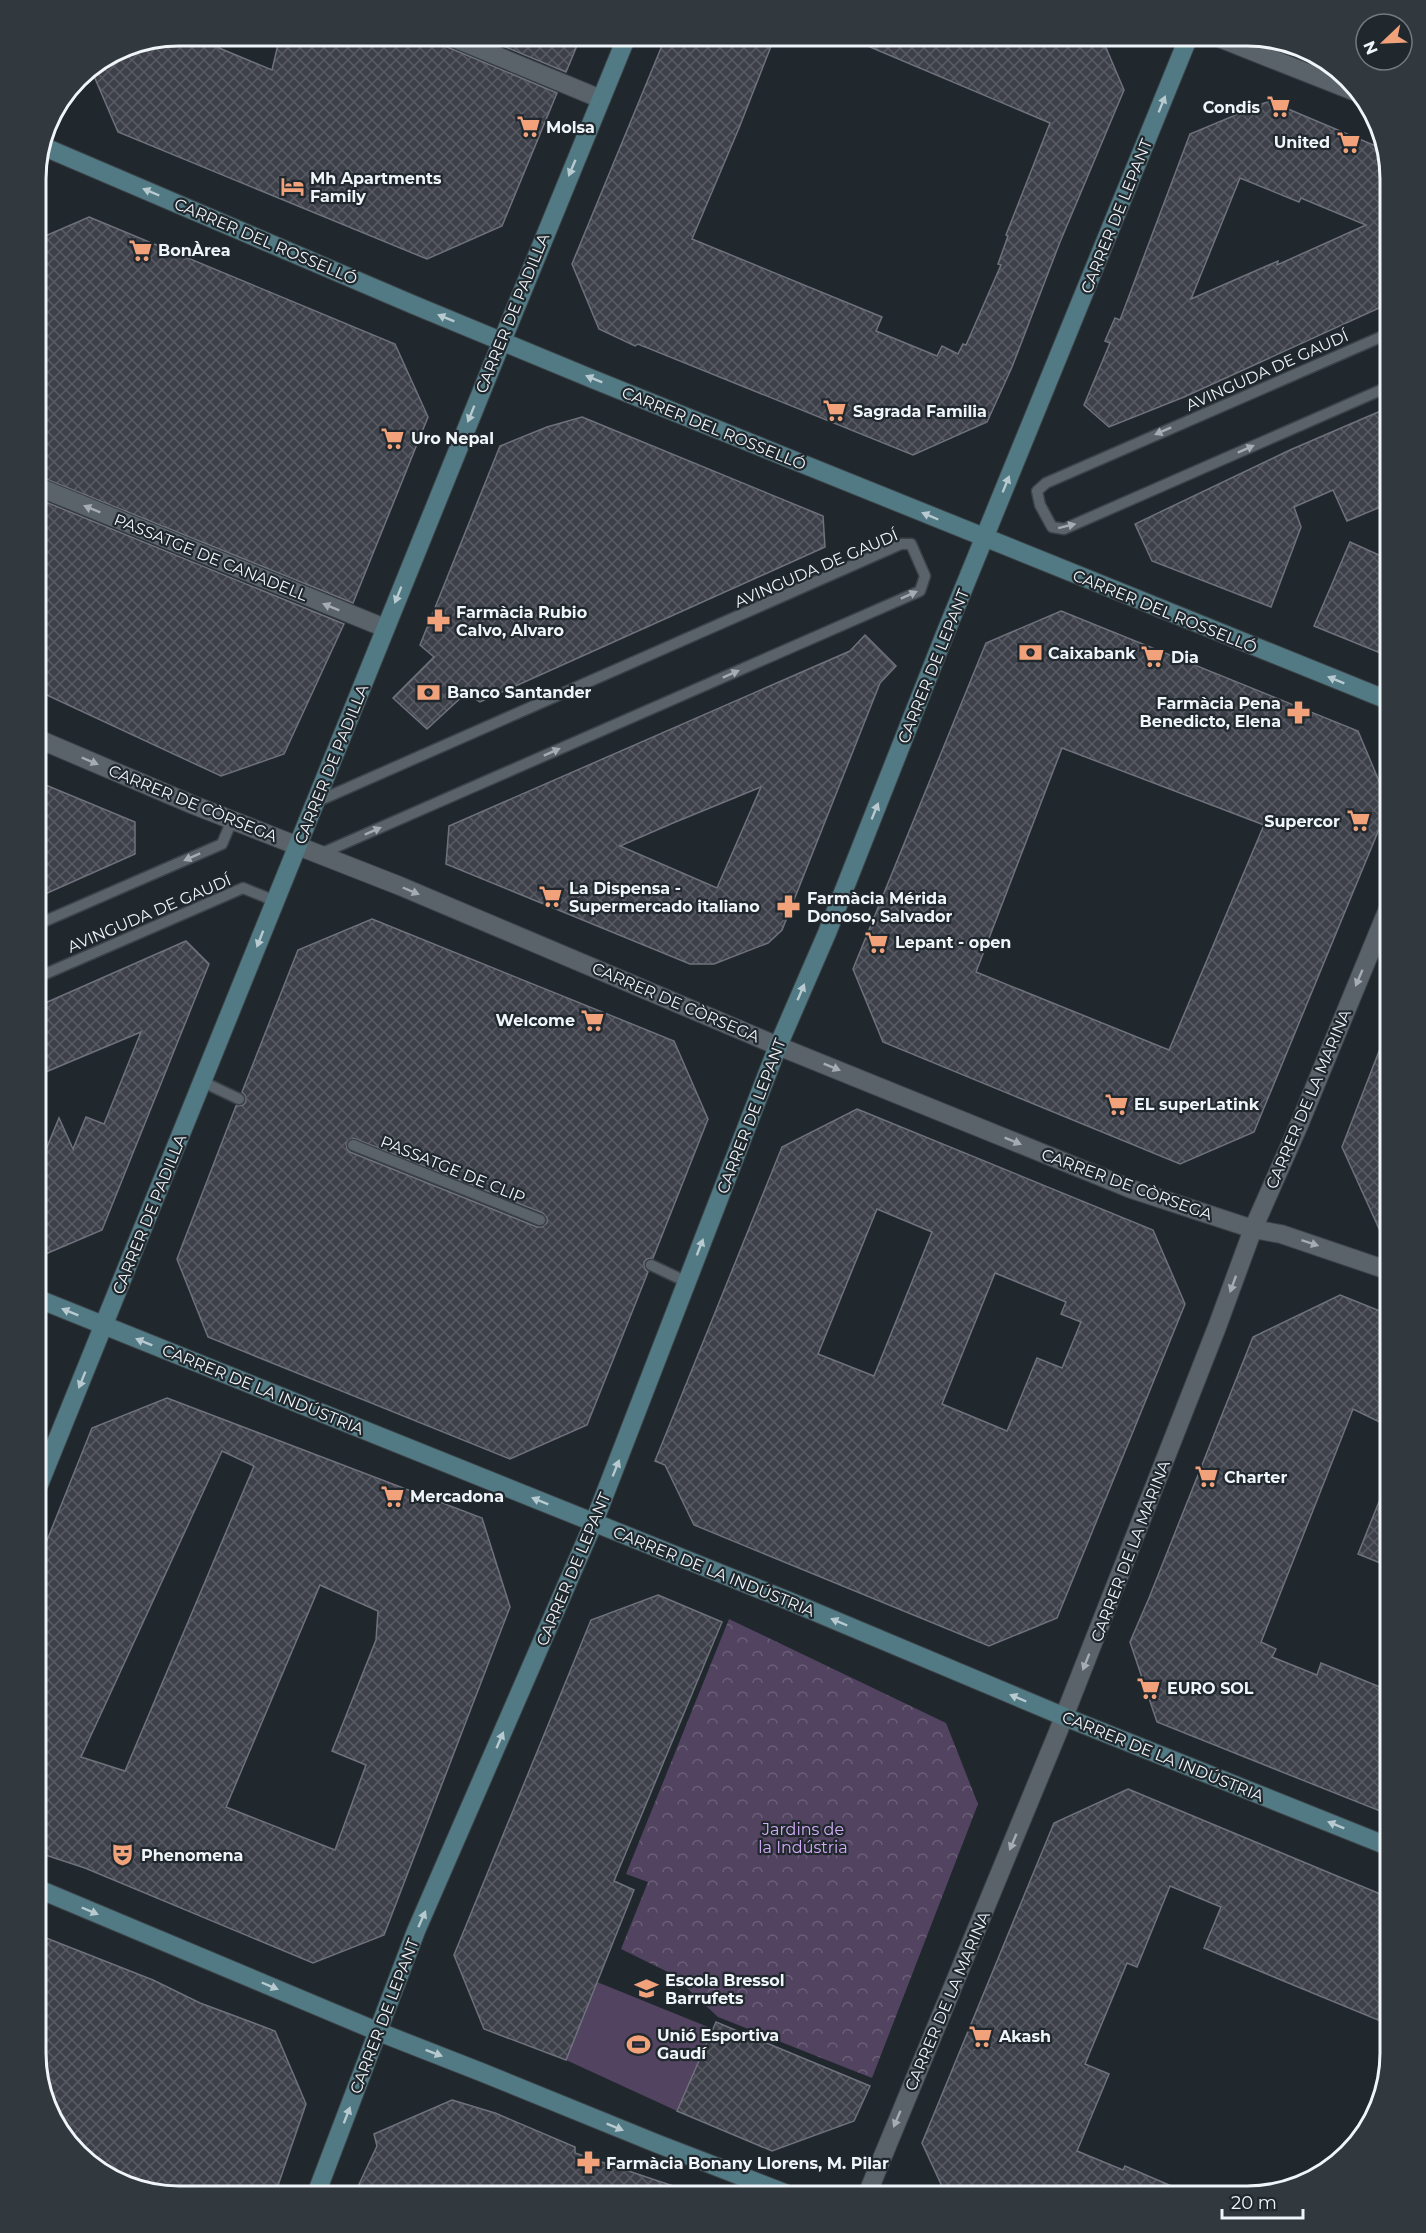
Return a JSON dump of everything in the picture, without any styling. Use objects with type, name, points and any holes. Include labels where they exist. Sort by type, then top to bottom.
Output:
[{"type":"main road","name":"CARRER DE PADILLA","points":[[46,1467],[316,802],[500,340],[623,46]]},
{"type":"main road","name":"CARRER DE LEPANT","points":[[319,2186],[416,1932],[594,1522],[778,1046],[827,933],[945,633],[1185,47]]},
{"type":"main road","name":"CARRER DEL ROSSELLÓ","points":[[50,149],[500,340],[984,539],[1380,697]]},
{"type":"main road","name":"CARRER DE LA INDÚSTRIA","points":[[46,1302],[789,1600],[1065,1717],[1380,1843]]},
{"type":"main road","points":[[46,1892],[379,2032],[768,2187]]},
{"type":"street","points":[[474,46],[601,99]]},
{"type":"street","points":[[1242,47],[1340,86]]},
{"type":"street","name":"PASSATGE DE CANADELL","points":[[47,490],[385,628]]},
{"type":"street","name":"CARRER DE CÒRSEGA","points":[[47,742],[778,1046],[1147,1195],[1253,1229],[1281,1234],[1380,1268]]},
{"type":"street","name":"CARRER DE LA MARINA","points":[[870,2187],[1065,1717],[1209,1349],[1253,1229],[1299,1125],[1380,928]]},
{"type":"lane","name":"AVINGUDA DE GAUDÍ","points":[[1380,337],[1046,483],[1037,491],[1040,505],[1052,527],[1064,529],[1380,390]]},
{"type":"lane","name":"AVINGUDA DE GAUDÍ","points":[[316,802],[901,544],[911,544],[925,576],[920,591],[320,854]]},
{"type":"lane","name":"AVINGUDA DE GAUDÍ","points":[[47,920],[222,844],[232,820]]},
{"type":"lane","name":"AVINGUDA DE GAUDÍ","points":[[47,973],[243,888],[275,901]]},
{"type":"lane","points":[[203,1082],[239,1099]]},
{"type":"lane","name":"PASSATGE DE CLIP","points":[[353,1145],[540,1220]]},
{"type":"lane","points":[[651,1265],[687,1282]]},
{"type":"green space","name":"Jardins de la Indústria","points":[[729,1619],[946,1723],[978,1804],[872,2078],[718,2017],[672,1974],[621,1949],[648,1882],[626,1874]]},
{"type":"green space","name":"Unió Esportiva Gaudí","points":[[597,1982],[713,2029],[677,2111],[566,2060]]},
{"type":"building","points":[[180,46],[220,46],[219,48],[272,70],[278,46],[446,46],[557,93],[502,226],[427,259],[118,132],[95,78],[113,64],[137,54],[154,49]]},
{"type":"building","points":[[504,46],[577,46],[566,72]]},
{"type":"building","points":[[662,46],[771,47],[692,239],[882,317],[876,331],[937,356],[942,346],[958,354],[963,344],[966,345],[1001,265],[998,264],[1008,236],[1006,235],[1050,123],[869,47],[1106,47],[1124,90],[1060,242],[1012,367],[987,422],[913,455],[638,344],[635,346],[599,329],[572,264]]},
{"type":"building","points":[[1269,101],[1374,145],[1380,180],[1380,308],[1184,397],[1109,427],[1084,405],[1110,343],[1105,341],[1115,318],[1120,320],[1190,134]],"holes":[[[1240,178],[1299,202],[1301,198],[1366,225],[1277,265],[1278,261],[1191,299]]]},
{"type":"building","points":[[89,217],[395,344],[428,417],[353,603],[47,479],[47,235]]},
{"type":"building","points":[[1380,411],[1380,507],[1347,521],[1333,490],[1294,507],[1301,527],[1271,607],[1152,561],[1135,524],[1290,450]]},
{"type":"building","points":[[582,417],[823,516],[825,547],[480,702],[466,693],[427,729],[393,698],[434,657],[420,645],[500,446],[547,427]]},
{"type":"building","points":[[47,502],[344,624],[284,754],[221,776],[47,695]]},
{"type":"building","points":[[1350,542],[1380,556],[1380,653],[1314,626]]},
{"type":"building","points":[[1061,611],[1358,731],[1380,784],[1380,827],[1254,1132],[1180,1164],[883,1042],[853,969],[986,643]],"holes":[[[1062,748],[1264,825],[1169,1050],[976,972]]]},
{"type":"building","points":[[865,635],[896,666],[880,683],[782,930],[768,943],[714,964],[690,964],[446,864],[449,826],[850,651]],"holes":[[[761,787],[717,888],[620,846]]]},
{"type":"building","points":[[47,785],[135,822],[135,854],[47,893]]},
{"type":"building","points":[[372,919],[674,1041],[708,1119],[653,1258],[644,1262],[648,1272],[587,1425],[510,1459],[208,1337],[177,1259],[236,1106],[246,1102],[242,1092],[298,950]],"holes":[[[353,1138],[543,1213],[547,1218],[547,1223],[542,1227],[537,1227],[350,1152],[346,1143]]]},
{"type":"building","points":[[186,941],[209,964],[102,1230],[46,1254],[46,1148],[59,1118],[73,1149],[86,1117],[104,1124],[141,1032],[47,1072],[47,1002]]},
{"type":"building","points":[[1380,1049],[1380,1231],[1342,1147]]},
{"type":"building","points":[[857,1109],[1153,1230],[1185,1304],[1057,1618],[989,1646],[694,1525],[665,1465],[655,1461],[782,1147]],"holes":[[[877,1209],[932,1232],[874,1376],[818,1354]],[[995,1273],[1066,1302],[1061,1314],[1081,1322],[1062,1368],[1037,1358],[1007,1431],[942,1404]]]},
{"type":"building","points":[[1340,1295],[1380,1311],[1380,1422],[1353,1409],[1261,1642],[1276,1649],[1272,1657],[1317,1675],[1321,1663],[1380,1687],[1380,1811],[1157,1722],[1130,1642],[1253,1337]]},
{"type":"building","points":[[167,1398],[482,1518],[510,1607],[384,1935],[313,1963],[85,1868],[46,1855],[46,1542],[92,1428]],"holes":[[[222,1451],[254,1466],[125,1771],[81,1757]],[[320,1585],[378,1611],[376,1640],[332,1751],[366,1765],[335,1850],[226,1807]]]},
{"type":"building","points":[[1380,1499],[1378,1510],[1380,1514],[1380,1563],[1358,1554]]},
{"type":"building","points":[[658,1595],[722,1622],[614,1881],[634,1890],[566,2060],[484,2029],[454,1955],[591,1620]]},
{"type":"building","points":[[1128,1789],[1380,1894],[1380,2021],[1204,1948],[1221,1907],[1170,1886],[1137,1967],[1127,1963],[1085,2064],[1109,2074],[1077,2151],[1123,2170],[1125,2166],[1174,2187],[942,2187],[922,2143],[1054,1823]]},
{"type":"building","points":[[46,1938],[153,1980],[200,2003],[275,2031],[306,2104],[278,2186],[154,2184],[121,2173],[106,2164],[80,2141],[69,2127],[60,2112],[49,2079],[46,2053]]},
{"type":"building","points":[[716,2022],[870,2086],[854,2121],[772,2151],[677,2111]]},
{"type":"building","points":[[452,2100],[495,2113],[575,2147],[575,2153],[675,2186],[358,2186],[377,2146],[374,2134]]},
{"type":"place","name":"Condis","points":[[1278,107]]},
{"type":"place","name":"Molsa","points":[[528,127]]},
{"type":"place","name":"United","points":[[1348,142]]},
{"type":"place","name":"Mh Apartments Family","points":[[292,187]]},
{"type":"place","name":"BonÀrea","points":[[140,250]]},
{"type":"place","name":"Sagrada Familia","points":[[835,411]]},
{"type":"place","name":"Uro Nepal","points":[[393,438]]},
{"type":"place","name":"Farmàcia Rubio Calvo, Alvaro","points":[[438,621]]},
{"type":"place","name":"Caixabank","points":[[1030,653]]},
{"type":"place","name":"Dia","points":[[1153,657]]},
{"type":"place","name":"Banco Santander","points":[[429,692]]},
{"type":"place","name":"Farmàcia Pena Benedicto, Elena","points":[[1299,712]]},
{"type":"place","name":"Supercor","points":[[1358,821]]},
{"type":"place","name":"La Dispensa - Supermercado italiano","points":[[551,897]]},
{"type":"place","name":"Farmàcia Mérida Donoso, Salvador","points":[[789,907]]},
{"type":"place","name":"Lepant - open","points":[[877,942]]},
{"type":"place","name":"Welcome","points":[[593,1020]]},
{"type":"place","name":"EL superLatink","points":[[1116,1104]]},
{"type":"place","name":"Charter","points":[[1206,1477]]},
{"type":"place","name":"Mercadona","points":[[392,1496]]},
{"type":"place","name":"EURO SOL","points":[[1149,1688]]},
{"type":"place","name":"Phenomena","points":[[123,1855]]},
{"type":"place","name":"Escola Bressol Barrufets","points":[[647,1989]]},
{"type":"place","name":"Akash","points":[[981,2036]]},
{"type":"place","name":"Unió Esportiva Gaudí","points":[[639,2044]]},
{"type":"place","name":"Farmàcia Bonany Llorens, M. Pilar","points":[[588,2163]]}]
